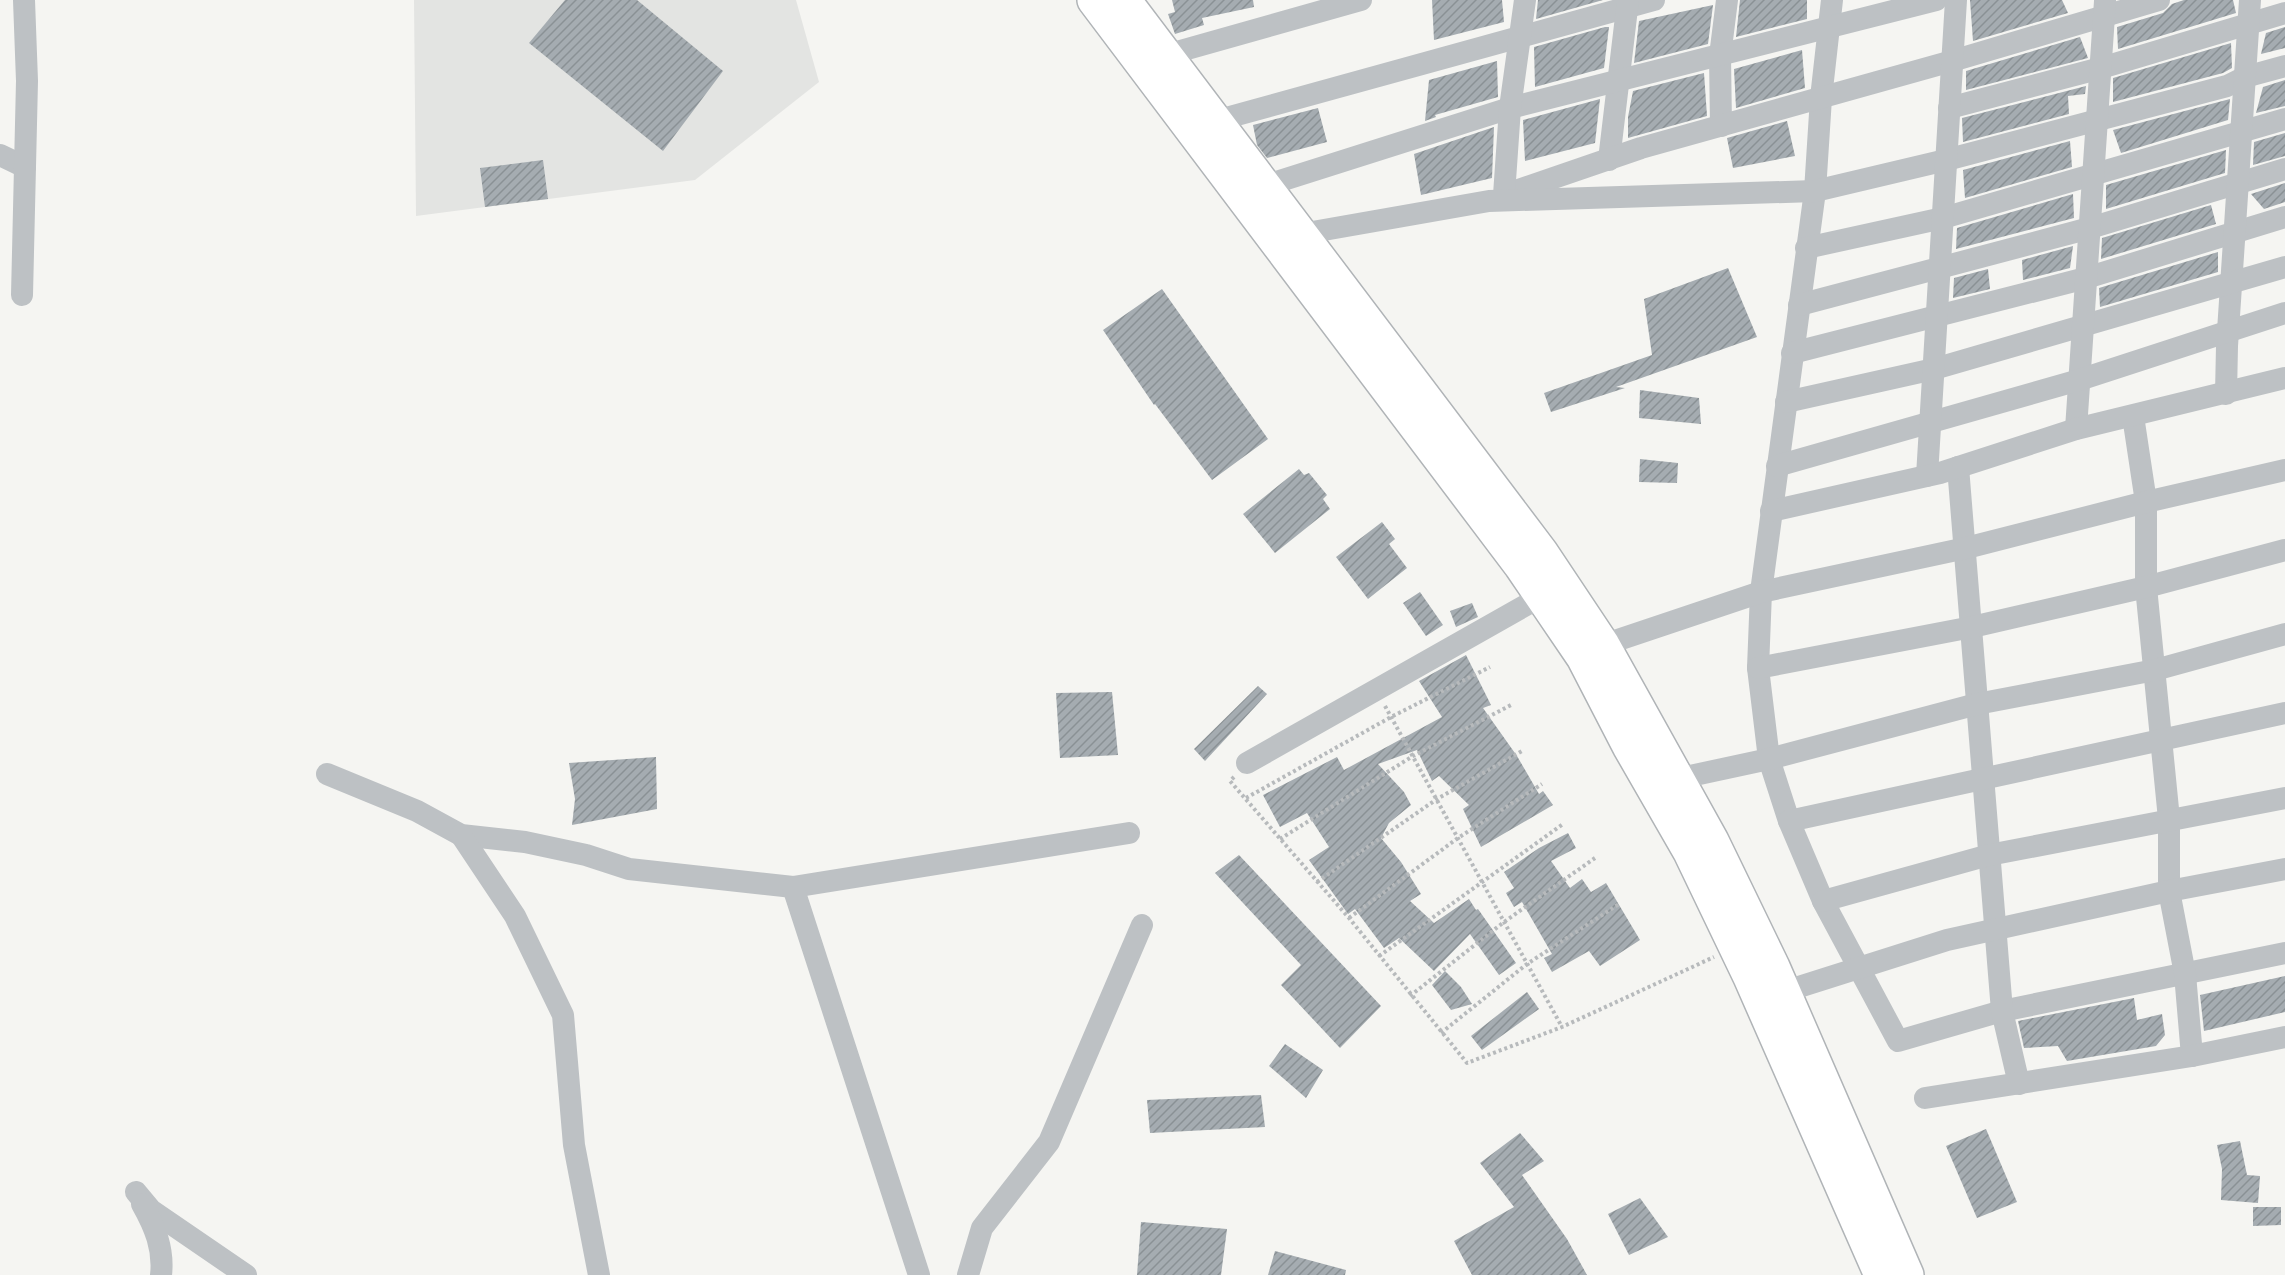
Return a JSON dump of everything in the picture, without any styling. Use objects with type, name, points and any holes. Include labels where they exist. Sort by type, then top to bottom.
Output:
[{"type":"highway","points":[[1094,0],[1542,596],[1583,657],[1629,746],[1690,852],[1737,947],[1881,1275]]},
{"type":"highway","points":[[1124,0],[1541,552],[1603,645],[1712,841],[1783,992],[1907,1275]]},
{"type":"street","points":[[22,295],[27,81],[24,0]]},
{"type":"street","points":[[1166,55],[1361,0]]},
{"type":"street","points":[[1497,198],[1525,0]]},
{"type":"street","points":[[1215,121],[1628,4],[1654,0]]},
{"type":"street","points":[[1721,126],[1720,56],[1727,0]]},
{"type":"street","points":[[1832,0],[1821,98],[1815,191],[1761,592],[1758,668],[1769,759],[1789,821],[1823,901],[1860,966],[1898,1041],[2001,1011],[2285,953]]},
{"type":"street","points":[[1264,186],[1510,108],[1936,0]]},
{"type":"street","points":[[1927,476],[1956,0]]},
{"type":"street","points":[[1301,234],[1497,198],[1609,159],[1952,61],[2105,8],[2159,0]]},
{"type":"street","points":[[1609,159],[1628,4]]},
{"type":"street","points":[[2076,429],[2105,8]]},
{"type":"street","points":[[1949,108],[2101,68],[2249,11],[2285,13]]},
{"type":"street","points":[[2226,394],[2228,330],[2249,11]]},
{"type":"street","points":[[1497,198],[1815,191],[2097,122],[2227,86],[2245,77],[2285,66]]},
{"type":"street","points":[[1806,248],[1943,218],[2285,119]]},
{"type":"street","points":[[0,154],[25,167]]},
{"type":"street","points":[[1798,305],[2090,228],[2285,169]]},
{"type":"street","points":[[1792,353],[2086,278],[2285,218]]},
{"type":"street","points":[[1786,402],[1934,369],[2285,267]]},
{"type":"street","points":[[1777,466],[2079,380],[2285,313]]},
{"type":"street","points":[[1772,511],[1927,476],[2076,429],[2285,378]]},
{"type":"street","points":[[2133,416],[2146,502],[2146,587],[2163,740],[2169,819],[2169,891],[2185,974],[2192,1056]]},
{"type":"street","points":[[1958,467],[2001,1011],[2019,1084]]},
{"type":"street","points":[[1603,645],[1761,592],[1965,548],[2146,502],[2285,470]]},
{"type":"street","points":[[1758,668],[1972,627],[2146,587],[2285,550]]},
{"type":"street","points":[[1247,763],[1542,596]]},
{"type":"street","points":[[1676,779],[1769,759],[1977,704],[2155,670],[2285,634]]},
{"type":"street","points":[[1789,821],[2285,713]]},
{"type":"street","points":[[327,774],[417,811],[461,835],[525,842],[586,855],[629,869],[793,887],[1129,833]]},
{"type":"street","points":[[1823,901],[1989,855],[2285,798]]},
{"type":"street","points":[[461,835],[515,916],[563,1015],[574,1145],[598,1275]]},
{"type":"street","points":[[1783,992],[1947,940],[2169,891],[2285,869]]},
{"type":"street","points":[[793,887],[919,1275]]},
{"type":"street","points":[[968,1275],[982,1228],[1049,1142],[1142,925]]},
{"type":"street","points":[[1925,1098],[2192,1056],[2285,1037]]},
{"type":"street","points":[[161,1275],[163,1256],[152,1222],[136,1192],[151,1210],[246,1275]]},
{"type":"path","points":[[1246,798],[1391,717],[1490,667]]},
{"type":"path","points":[[1377,690],[1562,1028]]},
{"type":"path","points":[[1280,839],[1413,756],[1513,704]]},
{"type":"path","points":[[1317,882],[1437,799],[1522,751]]},
{"type":"path","points":[[1247,763],[1230,781],[1349,918],[1467,1064],[1562,1028],[1737,947]]},
{"type":"path","points":[[1349,918],[1458,838],[1542,784]]},
{"type":"path","points":[[1379,956],[1563,824]]},
{"type":"path","points":[[1410,996],[1504,922],[1595,858]]},
{"type":"path","points":[[1441,1033],[1527,964],[1620,904]]},
{"type":"shaded area","points":[[414,0],[796,0],[819,82],[695,180],[416,216]]},
{"type":"building","points":[[565,0],[637,0],[723,71],[663,151],[529,43]]},
{"type":"building","points":[[1172,0],[1253,0],[1254,7],[1202,18],[1204,25],[1175,34],[1168,14],[1175,12]]},
{"type":"building","points":[[1432,0],[1502,0],[1504,22],[1434,40]]},
{"type":"building","points":[[1538,0],[1603,0],[1536,19]]},
{"type":"building","points":[[1740,0],[1807,0],[1807,19],[1736,37]]},
{"type":"building","points":[[1970,0],[2062,0],[2068,13],[1973,41]]},
{"type":"building","points":[[2184,0],[2233,0],[2236,13],[2118,49],[2117,27],[2163,13],[2172,4]]},
{"type":"building","points":[[1713,5],[1708,44],[1634,63],[1639,21]]},
{"type":"building","points":[[1609,27],[1604,68],[1535,87],[1534,47]]},
{"type":"building","points":[[2285,27],[2285,48],[2261,54],[2266,33]]},
{"type":"building","points":[[2080,37],[2088,58],[1966,90],[1966,71]]},
{"type":"building","points":[[2231,43],[2232,68],[2223,73],[2113,102],[2113,78]]},
{"type":"building","points":[[1802,50],[1805,88],[1736,108],[1734,69]]},
{"type":"building","points":[[1497,61],[1498,97],[1435,115],[1436,117],[1425,121],[1429,80]]},
{"type":"building","points":[[1704,73],[1707,116],[1628,138],[1628,117],[1633,91]]},
{"type":"building","points":[[2285,80],[2285,106],[2256,113],[2263,87]]},
{"type":"building","points":[[2086,86],[2085,94],[2068,96],[2069,114],[1963,142],[1962,118]]},
{"type":"building","points":[[1600,99],[1595,143],[1525,161],[1523,120]]},
{"type":"building","points":[[2230,99],[2228,120],[2121,153],[2113,130]]},
{"type":"building","points":[[1318,108],[1327,142],[1267,158],[1257,145],[1253,125]]},
{"type":"building","points":[[1787,121],[1795,156],[1733,168],[1727,138]]},
{"type":"building","points":[[1494,127],[1492,178],[1421,195],[1414,154]]},
{"type":"building","points":[[2285,133],[2285,156],[2253,165],[2254,142]]},
{"type":"building","points":[[2070,141],[2072,167],[1965,198],[1963,170]]},
{"type":"building","points":[[2226,150],[2225,173],[2106,209],[2106,185]]},
{"type":"building","points":[[543,160],[548,199],[485,207],[480,168]]},
{"type":"building","points":[[2285,183],[2285,202],[2264,209],[2251,194]]},
{"type":"building","points":[[2073,194],[2074,218],[1956,249],[1957,228]]},
{"type":"building","points":[[2211,205],[2216,224],[2101,259],[2102,238]]},
{"type":"building","points":[[2073,246],[2070,268],[2023,280],[2022,260]]},
{"type":"building","points":[[2218,252],[2218,272],[2100,307],[2099,288]]},
{"type":"building","points":[[1728,268],[1757,337],[1616,387],[1625,388],[1551,412],[1544,393],[1652,355],[1644,299]]},
{"type":"building","points":[[1988,269],[1990,289],[1953,298],[1954,278]]},
{"type":"building","points":[[1162,289],[1268,439],[1212,480],[1154,405],[1103,330]]},
{"type":"building","points":[[1640,390],[1699,398],[1701,424],[1639,418]]},
{"type":"building","points":[[1640,459],[1678,463],[1677,483],[1639,482]]},
{"type":"building","points":[[1299,469],[1304,475],[1309,473],[1327,495],[1323,499],[1330,509],[1275,553],[1243,514]]},
{"type":"building","points":[[1382,522],[1395,539],[1389,544],[1407,568],[1368,599],[1336,557]]},
{"type":"building","points":[[1420,592],[1443,625],[1426,636],[1403,603]]},
{"type":"building","points":[[1472,603],[1478,617],[1456,627],[1450,611]]},
{"type":"building","points":[[1466,655],[1491,705],[1483,708],[1517,756],[1539,794],[1543,791],[1553,805],[1481,847],[1463,809],[1469,805],[1439,776],[1432,781],[1417,750],[1378,764],[1404,792],[1411,805],[1389,823],[1381,838],[1401,862],[1421,894],[1410,901],[1434,923],[1469,899],[1476,910],[1478,909],[1516,963],[1499,975],[1470,934],[1434,971],[1399,938],[1384,948],[1355,909],[1348,914],[1309,860],[1329,847],[1307,813],[1280,827],[1263,795],[1337,757],[1344,770],[1442,717],[1419,681]]},
{"type":"building","points":[[1258,686],[1267,694],[1205,761],[1194,749]]},
{"type":"building","points":[[1112,692],[1118,755],[1060,758],[1056,693]]},
{"type":"building","points":[[656,757],[657,809],[572,825],[575,799],[569,763]]},
{"type":"building","points":[[1568,833],[1576,848],[1551,861],[1570,888],[1582,879],[1591,892],[1606,883],[1640,940],[1600,966],[1589,951],[1552,972],[1544,958],[1552,954],[1522,902],[1514,907],[1506,893],[1514,888],[1504,872],[1539,848]]},
{"type":"building","points":[[1239,855],[1381,1006],[1340,1048],[1281,985],[1301,965],[1215,873]]},
{"type":"building","points":[[1445,971],[1461,987],[1472,1004],[1451,1010],[1432,985]]},
{"type":"building","points":[[2285,976],[2285,1012],[2204,1031],[2200,995]]},
{"type":"building","points":[[1527,992],[1539,1009],[1482,1050],[1471,1036]]},
{"type":"building","points":[[2134,998],[2137,1020],[2162,1014],[2165,1035],[2156,1046],[2067,1061],[2058,1046],[2024,1048],[2018,1021]]},
{"type":"building","points":[[1285,1044],[1323,1070],[1306,1098],[1269,1066]]},
{"type":"building","points":[[1261,1095],[1265,1127],[1150,1133],[1147,1100]]},
{"type":"building","points":[[1986,1129],[2017,1202],[1977,1218],[1946,1146]]},
{"type":"building","points":[[1520,1133],[1544,1161],[1522,1175],[1567,1239],[1587,1275],[1472,1275],[1454,1241],[1514,1207],[1480,1163]]},
{"type":"building","points":[[2240,1141],[2247,1175],[2260,1176],[2258,1203],[2221,1200],[2222,1169],[2217,1145]]},
{"type":"building","points":[[1640,1198],[1668,1237],[1629,1255],[1608,1214]]},
{"type":"building","points":[[2253,1207],[2281,1207],[2281,1225],[2253,1226]]},
{"type":"building","points":[[1141,1222],[1227,1229],[1221,1275],[1137,1275]]},
{"type":"building","points":[[1275,1251],[1346,1270],[1345,1275],[1268,1275]]}]
